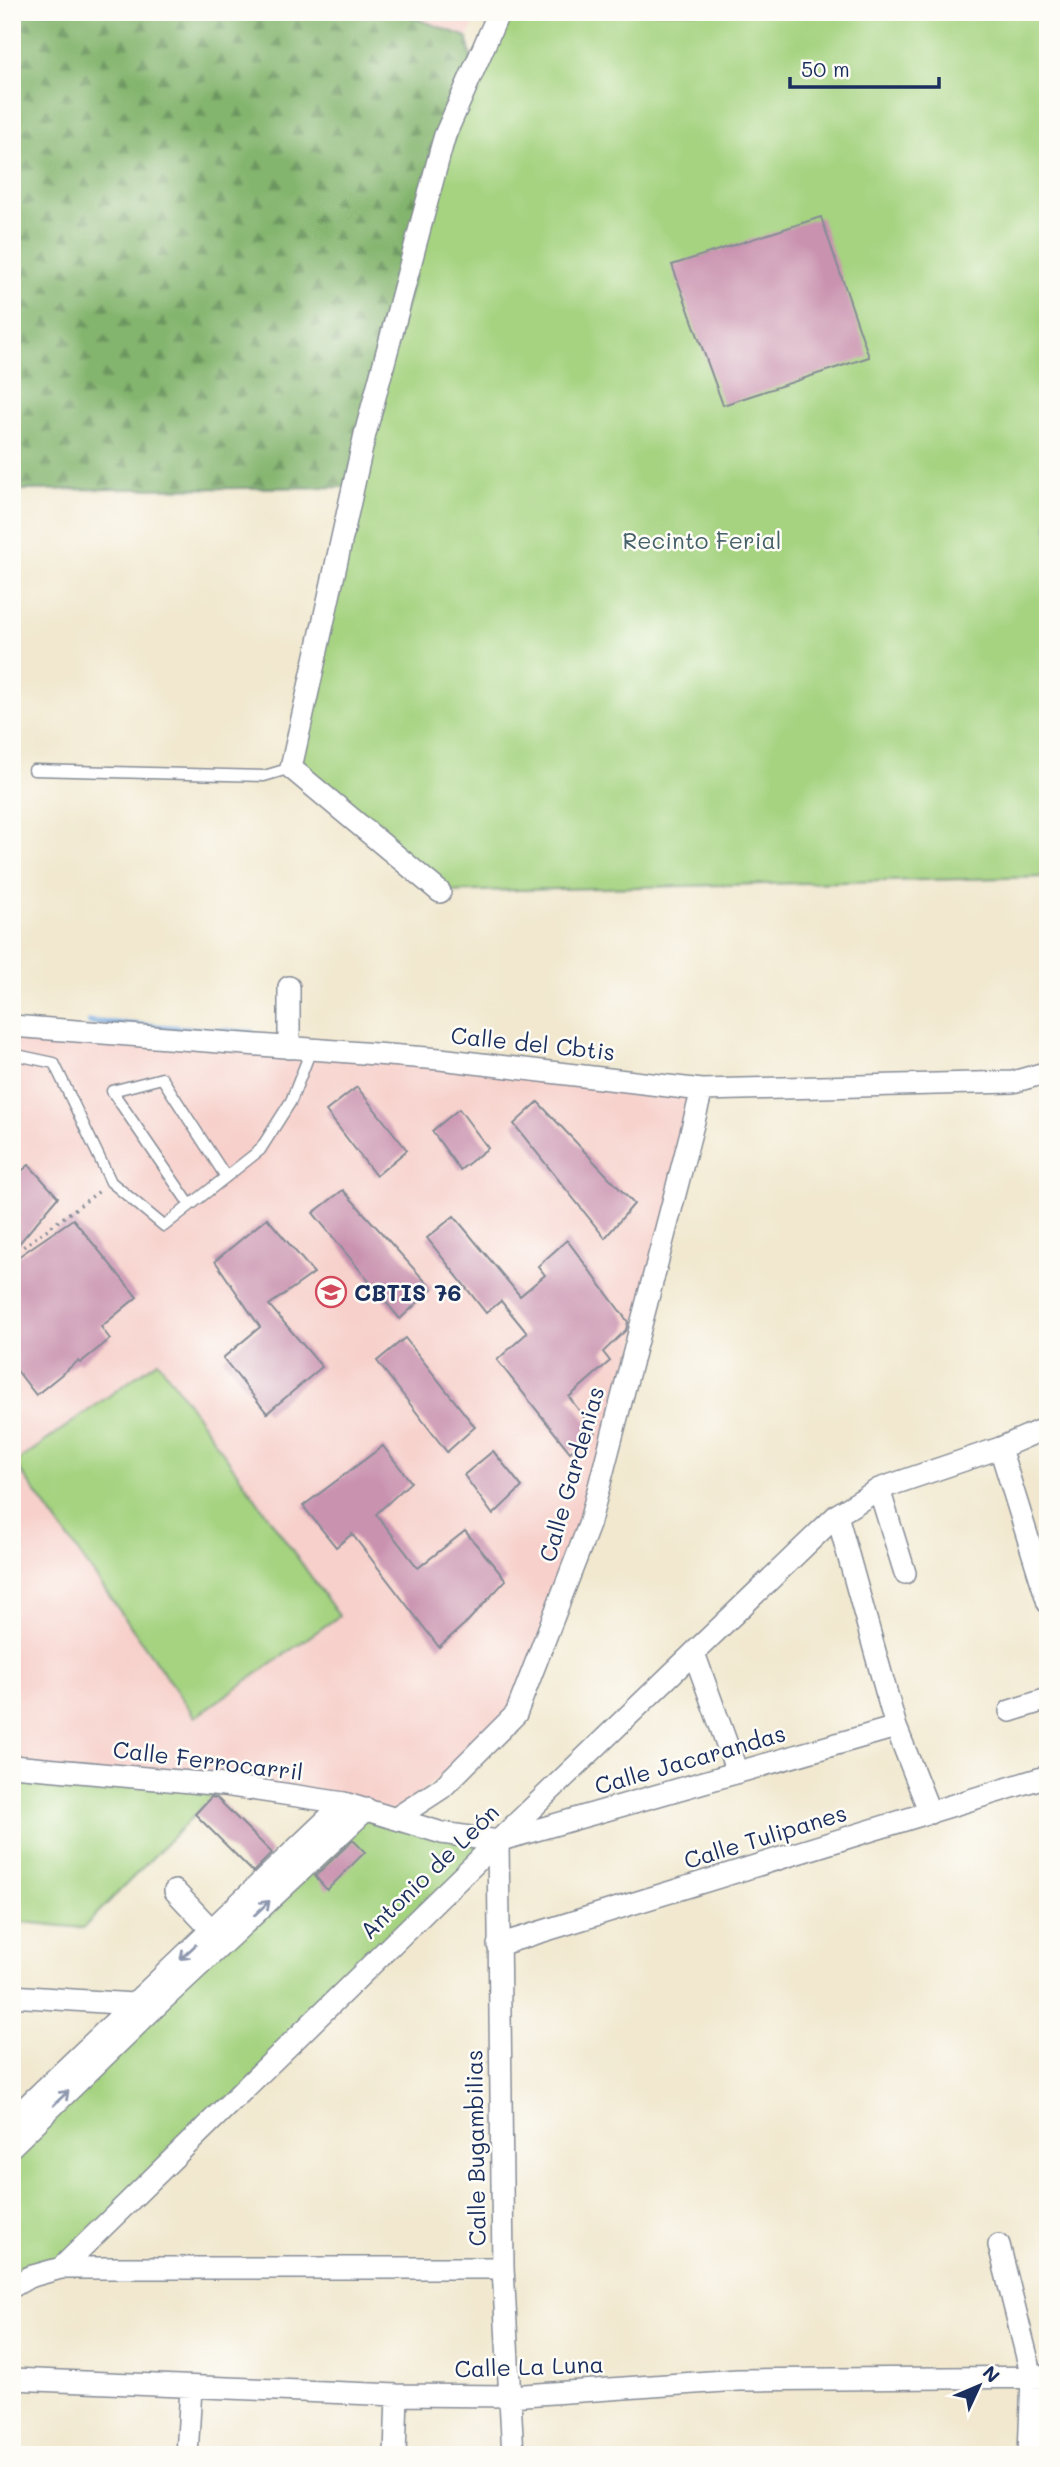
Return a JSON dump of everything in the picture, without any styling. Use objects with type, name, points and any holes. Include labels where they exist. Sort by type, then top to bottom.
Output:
[{"type":"street","points":[[440,892],[291,768],[365,434],[441,149],[499,12]]},
{"type":"street","points":[[289,987],[289,1048]]},
{"type":"street","name":"Calle del Cbtis","points":[[12,1026],[440,1059],[702,1090],[1013,1082],[1048,1072]]},
{"type":"street","name":"Calle Gardenias","points":[[396,1818],[442,1788],[516,1713],[589,1525],[702,1090]]},
{"type":"street","name":"Antonio de León","points":[[61,2268],[498,1841],[837,1515],[880,1489],[1000,1448],[1048,1427]]},
{"type":"street","points":[[1000,1448],[1048,1603]]},
{"type":"street","points":[[880,1489],[905,1573]]},
{"type":"street","points":[[837,1515],[896,1727],[930,1813]]},
{"type":"street","points":[[694,1653],[737,1772]]},
{"type":"street","points":[[1010,1711],[1048,1699]]},
{"type":"street","name":"Calle Jacarandas","points":[[498,1841],[896,1727]]},
{"type":"street","name":"Calle Ferrocarril","points":[[12,1766],[224,1785],[344,1803],[442,1833],[498,1841]]},
{"type":"street","name":"Calle Tulipanes","points":[[498,1945],[1048,1776]]},
{"type":"street","points":[[217,1937],[344,1803]]},
{"type":"street","points":[[12,2120],[141,2008],[217,1937],[367,1809]]},
{"type":"street","name":"Calle Bugambilias","points":[[498,1841],[503,2267],[513,2455]]},
{"type":"street","points":[[175,1891],[217,1937]]},
{"type":"street","points":[[12,1996],[141,2008]]},
{"type":"street","points":[[12,2146],[141,2008]]},
{"type":"street","points":[[999,2245],[1040,2377],[1029,2455]]},
{"type":"street","points":[[12,2287],[29,2277],[61,2268],[503,2267]]},
{"type":"street","name":"Calle La Luna","points":[[12,2379],[191,2388],[510,2396],[738,2381],[1040,2377]]},
{"type":"street","points":[[187,2455],[191,2388]]},
{"type":"street","points":[[395,2455],[397,2395]]},
{"type":"lane","points":[[34,770],[264,776],[291,768]]},
{"type":"lane","points":[[12,1054],[54,1063],[111,1182],[164,1226],[260,1150],[291,1101],[311,1050]]},
{"type":"lane","points":[[190,1205],[112,1091],[162,1078],[226,1177]]},
{"type":"path","points":[[12,1255],[111,1182]]},
{"type":"shaded area","points":[[398,12],[481,12],[467,37]]},
{"type":"shaded area","name":"CBTIS 76","points":[[12,1026],[702,1090],[596,1495],[516,1713],[390,1818],[12,1766]]},
{"type":"green space","points":[[12,12],[398,12],[467,37],[473,70],[354,487],[12,490]]},
{"type":"green space","name":"Recinto Ferial","points":[[506,12],[1048,12],[1048,877],[440,892],[291,768],[439,160]]},
{"type":"green space","points":[[158,1361],[339,1616],[195,1717],[15,1463]]},
{"type":"green space","points":[[12,1766],[224,1785],[83,1928],[12,1921]]},
{"type":"green space","points":[[367,1809],[498,1841],[61,2268],[12,2287],[12,2120]]},
{"type":"building","points":[[821,217],[869,357],[723,405],[672,265]]},
{"type":"building","points":[[357,1087],[407,1150],[376,1176],[326,1111]]},
{"type":"building","points":[[538,1102],[634,1204],[605,1238],[514,1124]]},
{"type":"building","points":[[459,1109],[488,1148],[460,1170],[432,1131]]},
{"type":"building","points":[[29,1165],[58,1197],[12,1252],[12,1179]]},
{"type":"building","points":[[343,1190],[432,1289],[400,1319],[313,1213]]},
{"type":"building","points":[[454,1216],[520,1296],[545,1275],[538,1266],[567,1240],[628,1322],[626,1330],[603,1352],[610,1361],[569,1397],[595,1432],[570,1452],[497,1360],[527,1333],[501,1301],[486,1313],[427,1238]]},
{"type":"building","points":[[267,1218],[314,1273],[269,1305],[322,1367],[267,1413],[223,1358],[260,1327],[215,1261]]},
{"type":"building","points":[[73,1219],[137,1297],[101,1327],[110,1339],[36,1395],[12,1364],[12,1261]]},
{"type":"building","points":[[405,1338],[475,1427],[447,1452],[377,1361]]},
{"type":"building","points":[[383,1446],[411,1482],[376,1514],[418,1568],[465,1531],[506,1580],[467,1622],[439,1647],[352,1534],[336,1547],[303,1506]]},
{"type":"building","points":[[493,1451],[522,1487],[493,1515],[464,1475]]},
{"type":"building","points":[[211,1797],[217,1798],[272,1853],[253,1872],[195,1814]]},
{"type":"building","points":[[353,1840],[365,1852],[327,1890],[315,1876]]},
{"type":"waterway","points":[[90,1022],[252,1033]]},
{"type":"place","name":"CBTIS 76","points":[[331,1292]]}]
